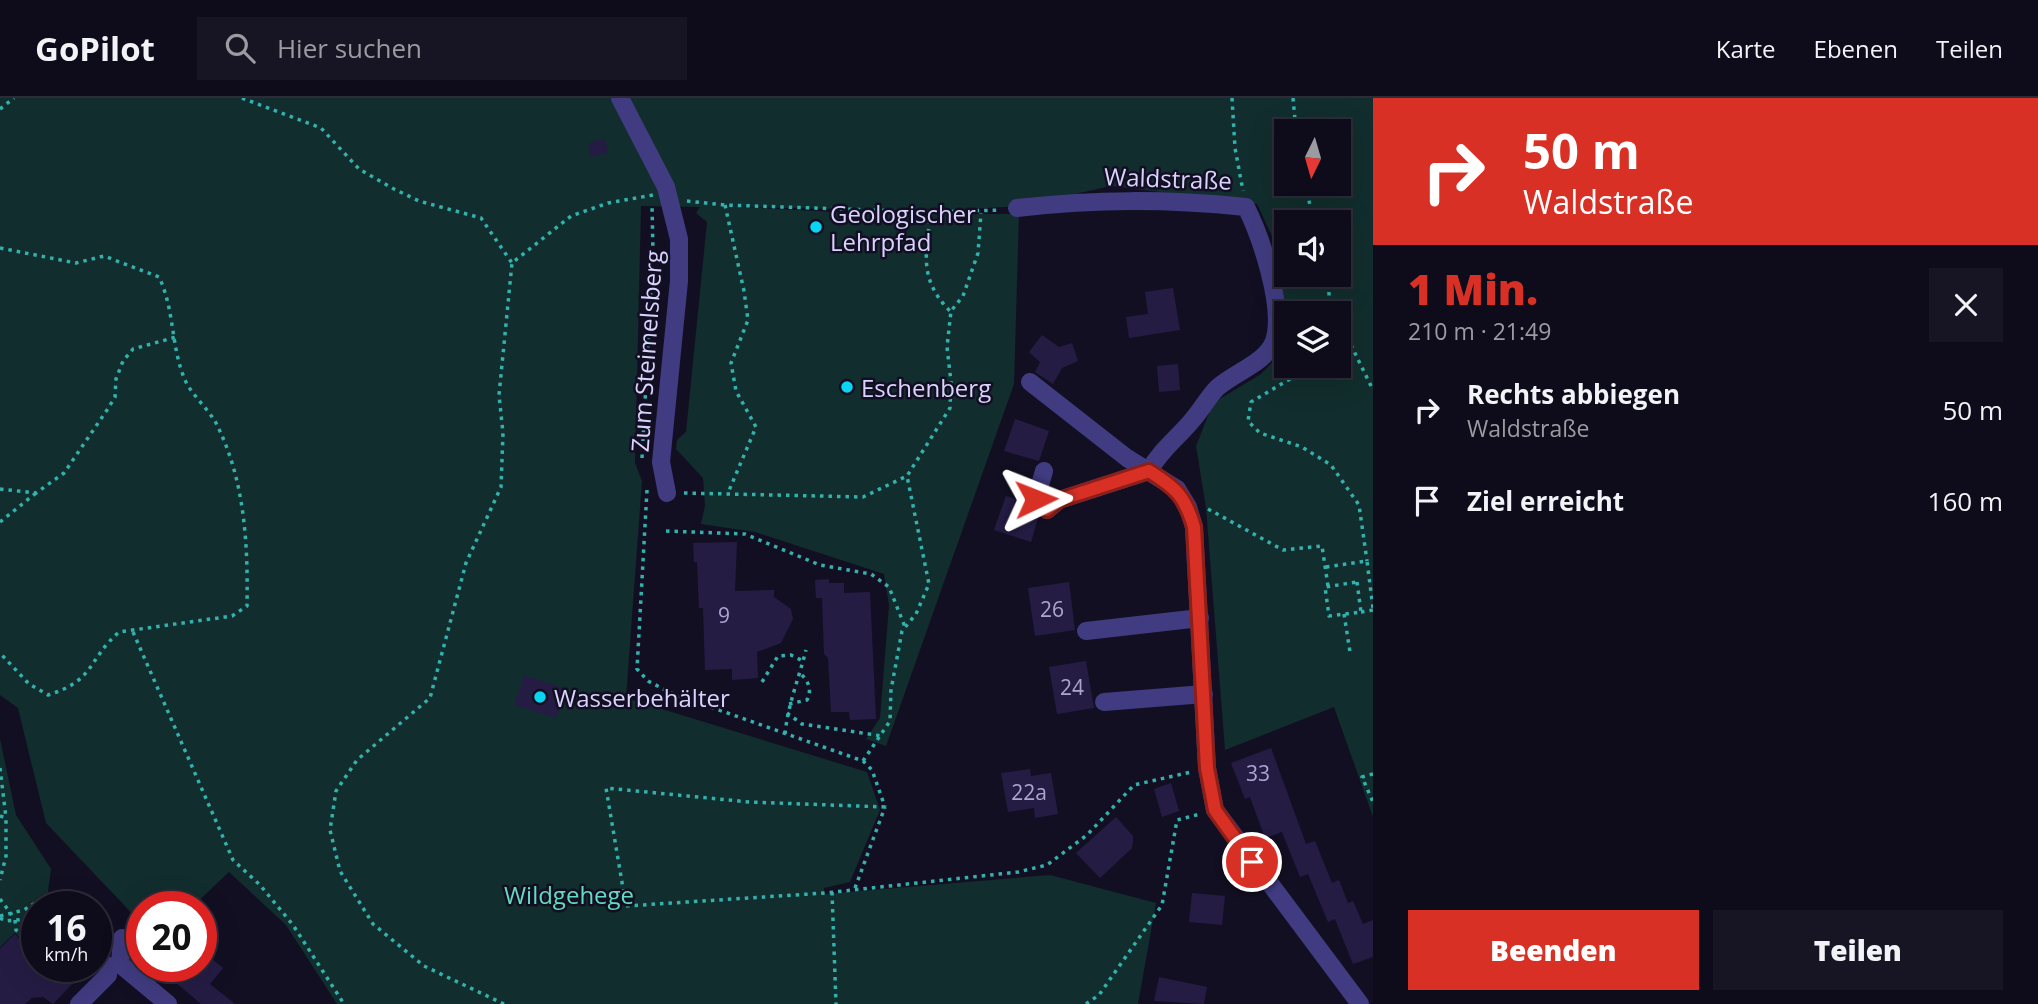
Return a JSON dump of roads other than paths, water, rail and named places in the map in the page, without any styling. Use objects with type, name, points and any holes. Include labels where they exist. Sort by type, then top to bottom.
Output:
[{"type":"street","name":"Zum Steimelsberg","points":[[620,98],[663,194],[679,239],[679,281],[662,462],[667,494]]},
{"type":"street","name":"Waldstraße","points":[[1017,208],[1093,200],[1175,200],[1246,206],[1263,250],[1276,309],[1273,343],[1257,360],[1216,389],[1194,419],[1157,455],[1149,471]]},
{"type":"street","points":[[1030,383],[1126,458],[1177,489],[1188,507],[1194,527],[1207,768],[1215,810],[1360,1004]]},
{"type":"street","points":[[1045,471],[1036,499],[1047,510],[1059,500],[1149,471]]},
{"type":"street","points":[[1086,631],[1199,618]]},
{"type":"street","points":[[1104,702],[1203,694]]},
{"type":"street","points":[[122,938],[120,964],[168,1004]]},
{"type":"street","points":[[79,1004],[101,982]]},
{"type":"street","points":[[1370,1004],[1373,995]]},
{"type":"place","name":"Geologischer Lehrpfad","points":[[816,227]]},
{"type":"place","name":"Eschenberg","points":[[847,387]]},
{"type":"place","name":"Wasserbehälter","points":[[540,697]]},
{"type":"park label","name":"Wildgehege","points":[[569,894]]}]
